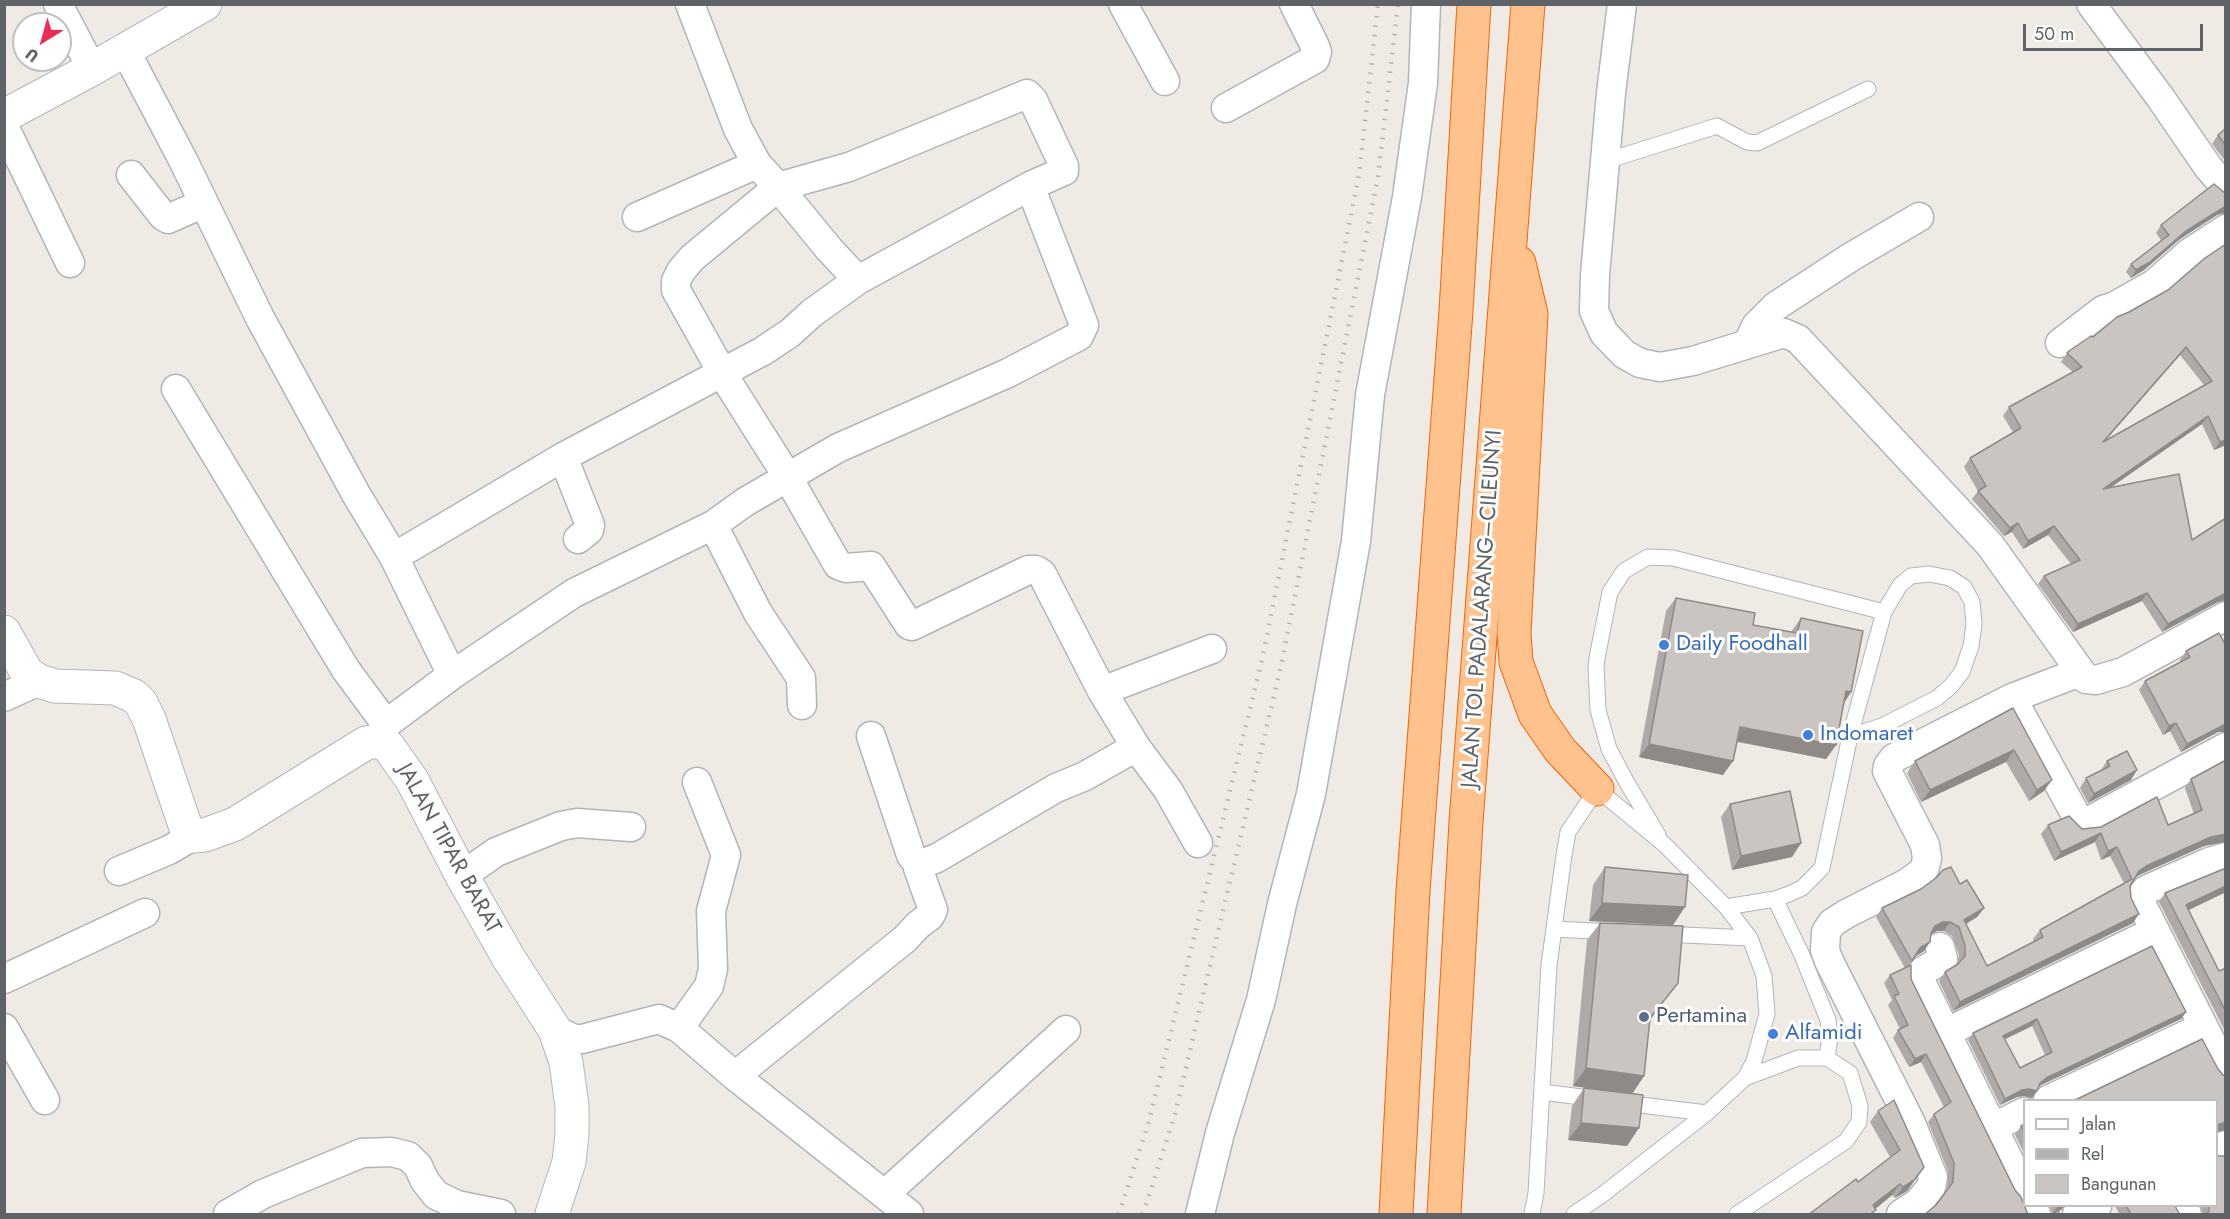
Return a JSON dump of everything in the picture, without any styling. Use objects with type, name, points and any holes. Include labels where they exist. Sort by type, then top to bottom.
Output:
[{"type":"highway","points":[[1396,1215],[1414,879],[1456,311],[1474,4]]},
{"type":"highway","name":"JALAN TOL PADALARANG–CILEUNYI","points":[[1444,1215],[1466,822],[1528,4]]},
{"type":"highway","points":[[1512,232],[1531,314],[1514,622],[1516,662],[1535,714],[1560,750],[1597,789]]},
{"type":"street","points":[[58,4],[92,69]]},
{"type":"street","points":[[4,116],[205,4]]},
{"type":"street","points":[[690,4],[738,129],[757,164],[858,280]]},
{"type":"street","points":[[1123,4],[1165,81]]},
{"type":"street","points":[[1226,108],[1314,59],[1317,52],[1316,47],[1294,4]]},
{"type":"street","points":[[1200,1215],[1220,1133],[1261,1000],[1282,904],[1311,794],[1356,541],[1370,395],[1407,197],[1423,83],[1426,4]]},
{"type":"street","points":[[1622,4],[1611,93],[1595,275],[1594,311],[1604,333],[1624,354],[1640,363],[1660,367],[1693,361],[1784,333],[1798,339],[1990,545],[2064,645],[2086,679],[2096,680],[2123,672],[2226,616]]},
{"type":"street","points":[[2099,7],[2208,167],[2226,188]]},
{"type":"street","points":[[125,50],[260,318],[356,494],[394,557],[452,675]]},
{"type":"street","points":[[394,557],[563,457],[722,371],[763,351],[858,280],[1030,186],[1062,173],[1065,169],[1033,100],[1027,94],[849,166],[778,187],[692,258],[681,271],[676,281],[676,290],[722,371],[787,476],[838,565],[846,568],[872,566],[910,626],[915,626],[1028,570],[1036,570],[1046,579],[1102,691],[1136,747],[1168,790],[1198,843]]},
{"type":"street","points":[[4,126],[70,263]]},
{"type":"street","points":[[637,217],[757,164]]},
{"type":"street","points":[[131,175],[163,216],[168,219],[204,203]]},
{"type":"street","points":[[176,389],[381,732],[452,675],[574,593],[713,525],[787,476],[838,448],[1008,373],[1078,336],[1084,325],[1030,186]]},
{"type":"street","points":[[1748,343],[1756,326],[1776,306],[1851,257],[1920,217]]},
{"type":"street","points":[[2060,343],[2103,310],[2115,306],[2154,284],[2189,253],[2226,229]]},
{"type":"street","points":[[563,457],[590,525],[589,530],[578,539]]},
{"type":"street","points":[[713,525],[758,613],[801,678],[802,705]]},
{"type":"street","points":[[4,632],[27,673],[39,681],[56,686],[115,688],[134,696],[141,703],[149,719],[185,825],[193,836],[169,850],[119,871]]},
{"type":"street","points":[[1102,691],[1212,649]]},
{"type":"street","points":[[1901,1215],[1918,1203],[1931,1187],[1933,1177],[1910,1121],[1825,950],[1826,932],[1832,923],[1907,883],[1921,873],[1925,867],[1927,858],[1925,845],[1887,771],[1894,758],[2012,698],[2080,672]]},
{"type":"street","points":[[4,697],[39,681]]},
{"type":"street","points":[[2012,698],[2081,822],[2091,820],[2226,747]]},
{"type":"street","name":"JALAN TIPAR BARAT","points":[[193,836],[205,835],[235,824],[381,732],[412,780],[462,876],[508,957],[555,1030],[566,1062],[572,1106],[572,1134],[569,1162],[552,1215]]},
{"type":"street","points":[[735,1076],[905,939],[930,916],[933,910],[918,868],[919,865],[911,855],[871,736]]},
{"type":"street","points":[[919,865],[937,858],[1056,788],[1085,776],[1136,747]]},
{"type":"street","points":[[679,1029],[709,986],[713,969],[711,911],[726,855],[697,782]]},
{"type":"street","points":[[462,876],[496,852],[561,826],[577,823],[631,827]]},
{"type":"street","points":[[2226,857],[2146,890],[2142,894],[2141,903],[2226,1071]]},
{"type":"street","points":[[4,979],[145,913]]},
{"type":"street","points":[[1945,1033],[2156,931]]},
{"type":"street","points":[[1940,947],[1943,959],[1923,971],[1920,980],[2023,1187]]},
{"type":"street","points":[[555,1030],[574,1039],[582,1039],[659,1019],[679,1029],[909,1215]]},
{"type":"street","points":[[2052,1099],[2203,1027]]},
{"type":"street","points":[[4,1028],[45,1100]]},
{"type":"street","points":[[885,1194],[1066,1030]]},
{"type":"street","points":[[1994,1127],[2023,1113]]},
{"type":"street","points":[[228,1215],[263,1194],[362,1153],[391,1152],[408,1156],[418,1166],[425,1181],[436,1195],[457,1205],[501,1215]]},
{"type":"street","points":[[2077,1215],[2095,1207]]},
{"type":"lane","points":[[1606,161],[1717,126],[1747,142],[1756,143],[1868,89]]},
{"type":"lane","points":[[1665,845],[1609,749],[1598,710],[1597,658],[1610,592],[1624,571],[1648,556],[1673,558],[1884,612]]},
{"type":"lane","points":[[1726,907],[1775,899],[1802,888],[1822,867],[1850,736],[1884,612],[1900,585],[1911,576],[1929,574],[1950,578],[1964,587],[1972,602],[1974,624],[1971,646],[1962,672],[1952,686],[1937,698],[1882,726],[1850,736]]},
{"type":"lane","points":[[1532,1215],[1536,1192],[1549,965],[1568,832],[1597,789],[1665,845],[1726,907],[1750,938],[1764,975],[1767,1014],[1754,1061],[1745,1078],[1707,1113],[1602,1196],[1574,1215]]},
{"type":"lane","points":[[1775,899],[1801,953],[1828,1020],[1830,1037],[1827,1058]]},
{"type":"lane","points":[[1554,929],[1750,938]]},
{"type":"lane","points":[[1737,1215],[1846,1142],[1859,1122],[1860,1106],[1850,1073],[1827,1058],[1798,1058],[1745,1078]]},
{"type":"lane","points":[[1542,1092],[1707,1113]]},
{"type":"building","points":[[2226,129],[2226,146],[2218,135]]},
{"type":"building","points":[[2214,184],[2226,194],[2226,206],[2186,231],[2150,262],[2136,270],[2131,264],[2169,235],[2161,225]]},
{"type":"building","points":[[2226,244],[2226,440],[2220,442],[2208,416],[2103,489],[2179,474],[2192,540],[2226,518],[2226,593],[2168,624],[2147,593],[2078,624],[2044,576],[2080,560],[2054,526],[2028,541],[2018,523],[2010,528],[1978,491],[1986,486],[1970,458],[2021,428],[2009,407],[2082,367],[2067,353],[2069,351],[2091,336],[2093,337],[2117,317],[2168,290],[2205,258]],"holes":[[[2186,347],[2212,381],[2103,442]]]},
{"type":"building","points":[[1676,598],[1755,613],[1753,625],[1797,633],[1801,618],[1863,631],[1851,692],[1846,691],[1836,745],[1740,727],[1733,761],[1649,744]]},
{"type":"building","points":[[2219,633],[2226,643],[2226,724],[2187,744],[2176,723],[2169,726],[2145,681],[2190,657],[2186,651]]},
{"type":"building","points":[[2013,708],[2052,780],[2037,790],[2014,750],[1930,790],[1915,761]]},
{"type":"building","points":[[2127,751],[2137,770],[2094,794],[2086,778],[2110,766],[2107,761]]},
{"type":"building","points":[[2226,760],[2226,834],[2211,837],[2139,871],[2130,886],[2131,898],[2139,914],[1960,1002],[1945,972],[1958,964],[1965,956],[1965,946],[1959,927],[1950,922],[1943,922],[1935,926],[1930,942],[1920,948],[1912,961],[1882,908],[1921,889],[1943,870],[1951,867],[1960,884],[1967,880],[1984,908],[1964,920],[1987,966],[2043,937],[2040,930],[2132,879],[2117,847],[2108,851],[2101,833],[2061,852],[2048,825],[2069,816],[2082,829],[2101,827],[2157,797],[2168,825],[2202,810],[2191,779]]},
{"type":"building","points":[[1790,791],[1801,843],[1741,856],[1730,804]]},
{"type":"building","points":[[1605,867],[1688,875],[1685,907],[1602,903]]},
{"type":"building","points":[[2226,868],[2226,886],[2186,905],[2219,971],[2226,968],[2226,1012],[2165,893]]},
{"type":"building","points":[[1600,923],[1683,926],[1678,983],[1650,1018],[1644,1076],[1586,1068]]},
{"type":"building","points":[[2152,946],[2186,1012],[2046,1078],[2040,1083],[2037,1091],[2022,1090],[2005,1099],[1973,1033]],"holes":[[[2037,1019],[2052,1052],[2020,1068],[2003,1036]]]},
{"type":"building","points":[[1911,965],[1911,979],[2028,1215],[1924,1215],[1936,1205],[1953,1182],[1954,1163],[1934,1114],[1951,1102],[1926,1054],[1915,1059],[1898,1030],[1908,1025],[1894,996],[1899,994],[1890,975]]},
{"type":"building","points":[[2202,1039],[2218,1069],[2226,1076],[2226,1122],[2218,1125],[2218,1099],[2077,1099]]},
{"type":"building","points":[[1584,1088],[1643,1095],[1639,1128],[1581,1123]]},
{"type":"building","points":[[1894,1100],[1924,1167],[1915,1179],[1903,1187],[1900,1184],[1873,1205],[1876,1210],[1869,1215],[1808,1215],[1856,1179],[1858,1182],[1900,1150],[1878,1111]]},
{"type":"building","points":[[2218,1156],[2226,1156],[2226,1215],[2206,1215],[2209,1207],[2218,1207]]},
{"type":"building","points":[[2127,1207],[2176,1207],[2180,1215],[2132,1215]]},
{"type":"railway","points":[[1119,1214],[1149,1121],[1262,660],[1359,175],[1378,4]]},
{"type":"railway","points":[[1143,1214],[1175,1114],[1281,666],[1378,177],[1398,4]]},
{"type":"place","name":"Daily Foodhall","points":[[1664,645]]},
{"type":"place","name":"Indomaret","points":[[1808,735]]},
{"type":"place","name":"Pertamina","points":[[1644,1017]]},
{"type":"place","name":"Alfamidi","points":[[1773,1034]]}]
